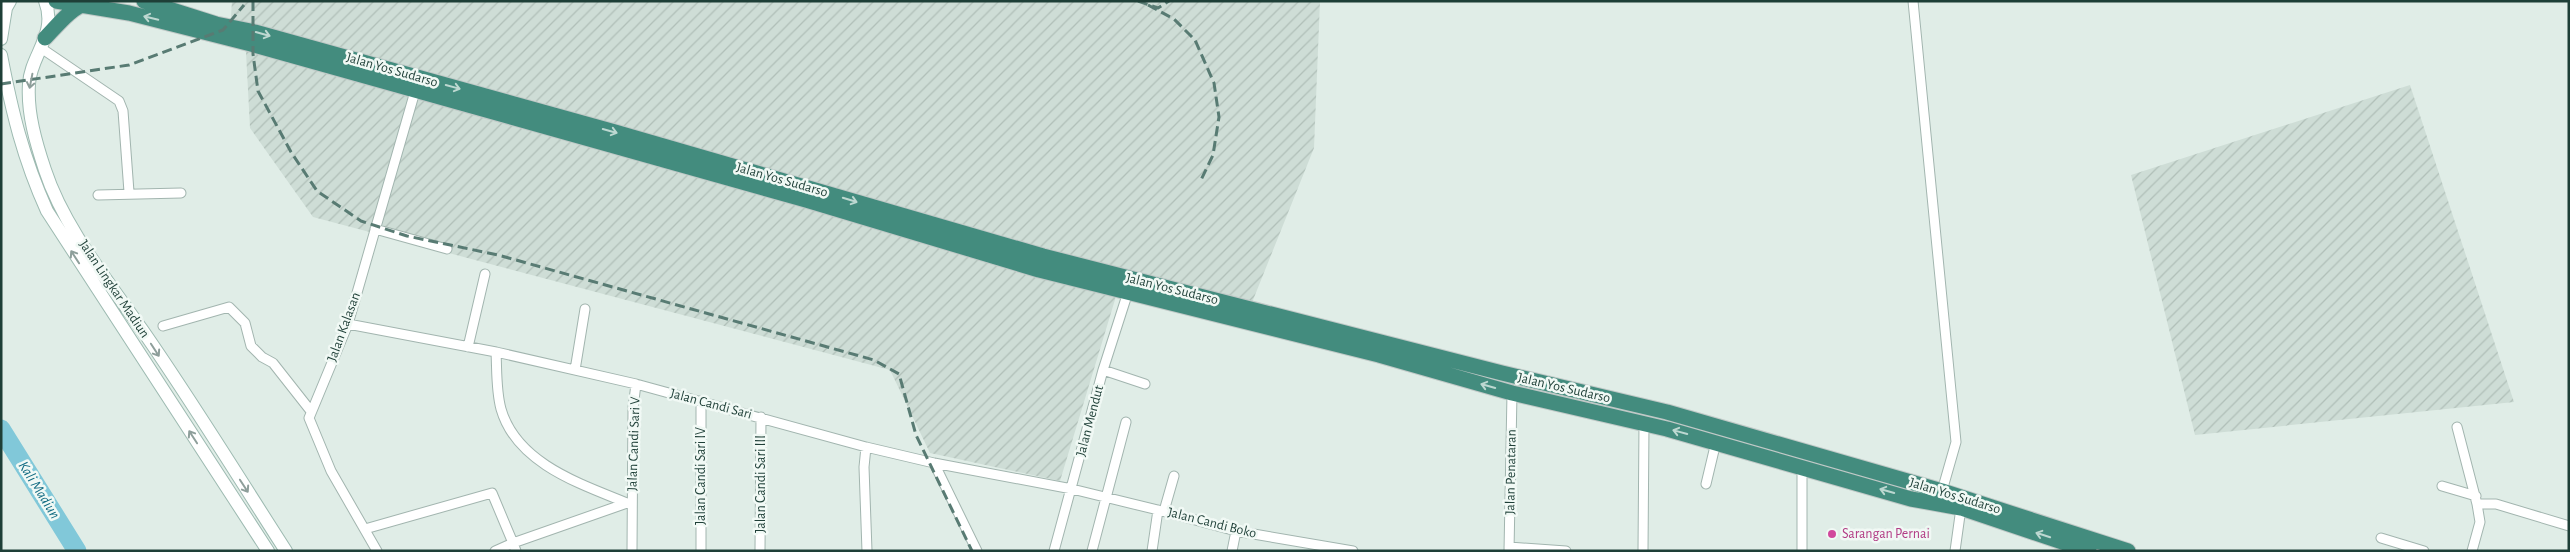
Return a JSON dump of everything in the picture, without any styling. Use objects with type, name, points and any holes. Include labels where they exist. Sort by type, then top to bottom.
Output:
[{"type":"highway","points":[[56,1],[90,3],[129,13],[215,29]]},
{"type":"highway","points":[[144,1],[178,4],[186,19],[215,29]]},
{"type":"highway","points":[[43,43],[64,18],[90,3]]},
{"type":"highway","name":"Jalan Yos Sudarso","points":[[215,29],[417,84],[1039,270],[1380,349],[1667,412],[1942,491],[2128,551]]},
{"type":"highway","name":"Jalan Yos Sudarso","points":[[417,84],[634,137],[1043,256],[1380,349],[1512,393],[1716,442],[1911,499],[1961,508],[2089,551]]},
{"type":"highway","points":[[1911,499],[1915,483]]},
{"type":"main road","points":[[1,39],[6,8],[10,1]]},
{"type":"main road","name":"Jalan Lingkar Madiun","points":[[45,1],[49,11],[43,43],[28,82],[30,111],[37,146],[46,173],[71,225],[144,332],[286,551]]},
{"type":"main road","name":"Jalan Lingkar Madiun","points":[[1,55],[11,105],[28,169],[47,211],[268,551]]},
{"type":"main road","points":[[94,286],[105,277]]},
{"type":"street","points":[[1912,1],[1956,442],[1942,491]]},
{"type":"street","points":[[43,43],[119,101],[123,111],[129,192]]},
{"type":"street","name":"Jalan Kalasan","points":[[310,410],[348,324],[417,84]]},
{"type":"street","points":[[98,195],[129,192],[181,193]]},
{"type":"street","points":[[375,229],[447,249]]},
{"type":"street","points":[[468,347],[485,274]]},
{"type":"street","name":"Jalan Mendut","points":[[1054,551],[1103,370],[1128,292]]},
{"type":"street","points":[[162,326],[229,307],[245,324],[248,338],[256,352],[273,363],[310,410],[309,418],[319,446],[377,551]]},
{"type":"street","points":[[575,370],[585,309]]},
{"type":"street","name":"Jalan Candi Sari","points":[[348,324],[496,352],[575,370],[761,417],[866,447],[934,463],[1072,489]]},
{"type":"street","points":[[496,352],[501,409],[521,445],[556,472],[630,504]]},
{"type":"street","points":[[1103,370],[1145,384]]},
{"type":"street","name":"Jalan Candi Sari V","points":[[632,551],[630,504],[633,408],[636,384]]},
{"type":"street","name":"Jalan Penataran","points":[[1509,549],[1512,393]]},
{"type":"street","name":"Jalan Candi Sari IV","points":[[701,402],[701,551]]},
{"type":"street","name":"Jalan Candi Sari III","points":[[760,551],[761,417]]},
{"type":"street","points":[[1092,551],[1126,422]]},
{"type":"street","points":[[1644,424],[1644,551]]},
{"type":"street","points":[[2457,427],[2480,522],[2472,551]]},
{"type":"street","points":[[1706,484],[1716,442]]},
{"type":"street","points":[[866,447],[864,467],[867,551]]},
{"type":"street","points":[[934,463],[977,551]]},
{"type":"street","points":[[1802,468],[1802,551]]},
{"type":"street","points":[[1152,551],[1161,510],[1174,476]]},
{"type":"street","points":[[2442,486],[2476,500],[2496,504],[2569,526]]},
{"type":"street","name":"Jalan Candi Boko","points":[[1072,489],[1161,510],[1236,532],[1313,547],[1353,551]]},
{"type":"street","points":[[365,529],[492,493],[514,547]]},
{"type":"street","points":[[494,551],[514,547],[630,504]]},
{"type":"street","points":[[1955,551],[1961,508]]},
{"type":"street","points":[[1232,551],[1236,532]]},
{"type":"street","points":[[2381,538],[2424,551]]},
{"type":"street","points":[[1509,549],[1566,551]]},
{"type":"shaded area","points":[[232,1],[1320,1],[1314,148],[1251,305],[1124,270],[1060,481],[930,453],[890,370],[313,217],[250,128],[246,52],[231,16]]},
{"type":"shaded area","points":[[2410,85],[2514,402],[2195,435],[2131,175]]},
{"type":"waterway","name":"Kali Madiun","points":[[1,429],[77,551]]},
{"type":"railway","points":[[253,1],[253,54],[258,91],[291,152],[317,191],[361,221],[407,236],[498,255],[874,360],[899,374],[916,435],[972,551]]},
{"type":"railway","points":[[1138,1],[1158,8],[1169,1]]},
{"type":"railway","points":[[1,84],[129,65],[223,30],[244,5]]},
{"type":"railway","points":[[1148,5],[1174,19],[1195,40],[1214,83],[1219,117],[1213,155],[1200,182]]},
{"type":"place","name":"Sarangan Pernai","points":[[1832,534]]}]
